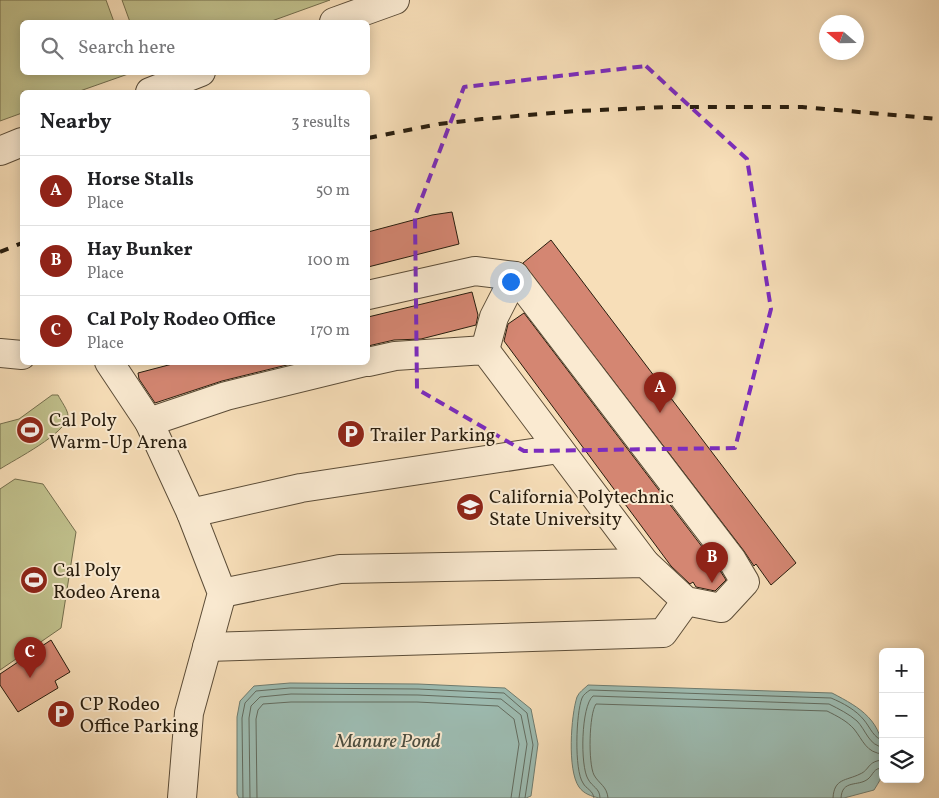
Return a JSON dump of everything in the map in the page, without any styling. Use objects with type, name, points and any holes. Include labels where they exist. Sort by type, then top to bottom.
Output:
[{"type":"lane","points":[[340,20],[395,0]]},
{"type":"lane","points":[[155,90],[193,75]]},
{"type":"lane","points":[[0,151],[20,143]]},
{"type":"lane","points":[[370,295],[475,271],[515,276],[732,560],[745,582],[721,608],[686,601],[645,563],[485,350]]},
{"type":"lane","points":[[485,350],[494,317],[515,276]]},
{"type":"lane","points":[[370,361],[394,356],[485,350]]},
{"type":"lane","points":[[0,353],[20,355]]},
{"type":"lane","points":[[111,365],[149,422],[191,513],[222,593],[189,713],[182,798]]},
{"type":"lane","points":[[149,422],[226,396],[354,365]]},
{"type":"lane","points":[[191,513],[301,488],[559,449]]},
{"type":"lane","points":[[222,593],[340,570],[645,563]]},
{"type":"lane","points":[[207,647],[663,633],[686,601]]},
{"type":"highlighted area","points":[[646,66],[747,159],[771,309],[735,448],[524,451],[417,389],[415,216],[464,87]]},
{"type":"green space","points":[[0,0],[106,0],[113,20],[20,20],[20,75],[125,75],[83,90],[20,90],[20,114],[0,121]]},
{"type":"green space","points":[[122,0],[330,0],[275,20],[129,20]]},
{"type":"green space","name":"Cal Poly Warm-Up Arena","points":[[52,395],[58,395],[66,408],[68,416],[65,423],[50,438],[0,469],[0,424],[19,419]]},
{"type":"green space","name":"Cal Poly Rodeo Arena","points":[[15,479],[43,484],[76,532],[61,628],[0,670],[0,489]]},
{"type":"water","name":"Manure Pond","points":[[290,683],[418,684],[505,688],[531,709],[538,744],[531,796],[526,798],[239,798],[237,794],[237,717],[240,701],[254,686]]},
{"type":"water","points":[[588,685],[832,693],[861,710],[875,725],[879,734],[879,782],[874,790],[844,798],[599,798],[585,793],[579,787],[573,768],[572,729],[575,705],[580,692]]},
{"type":"building","points":[[452,212],[459,244],[370,266],[370,231],[432,215]]},
{"type":"building","points":[[551,240],[796,563],[771,585],[756,564],[754,566],[523,263]]},
{"type":"building","points":[[472,292],[478,315],[476,325],[421,339],[394,340],[370,346],[370,317]]},
{"type":"building","points":[[524,313],[719,569],[726,580],[715,591],[696,587],[693,582],[690,584],[671,566],[504,341],[508,324]]},
{"type":"building","points":[[169,365],[287,365],[222,381],[155,403],[139,379],[138,373]]},
{"type":"building","points":[[51,640],[70,672],[55,681],[58,688],[18,712],[0,685],[0,674]]},
{"type":"railway","points":[[370,138],[439,124],[482,119],[577,111],[667,107],[802,107],[939,119]]},
{"type":"railway","points":[[0,252],[20,244]]},
{"type":"place","name":"Horse Stalls","points":[[660,413]]},
{"type":"place","name":"Cal Poly Warm-Up Arena","points":[[30,430]]},
{"type":"place","name":"Trailer Parking","points":[[351,434]]},
{"type":"place","name":"California Polytechnic State University","points":[[470,507]]},
{"type":"place","name":"Cal Poly Rodeo Arena","points":[[34,580]]},
{"type":"place","name":"Hay Bunker","points":[[712,583]]},
{"type":"place","name":"Cal Poly Rodeo Office","points":[[30,678]]},
{"type":"place","name":"CP Rodeo Office Parking","points":[[61,714]]}]
